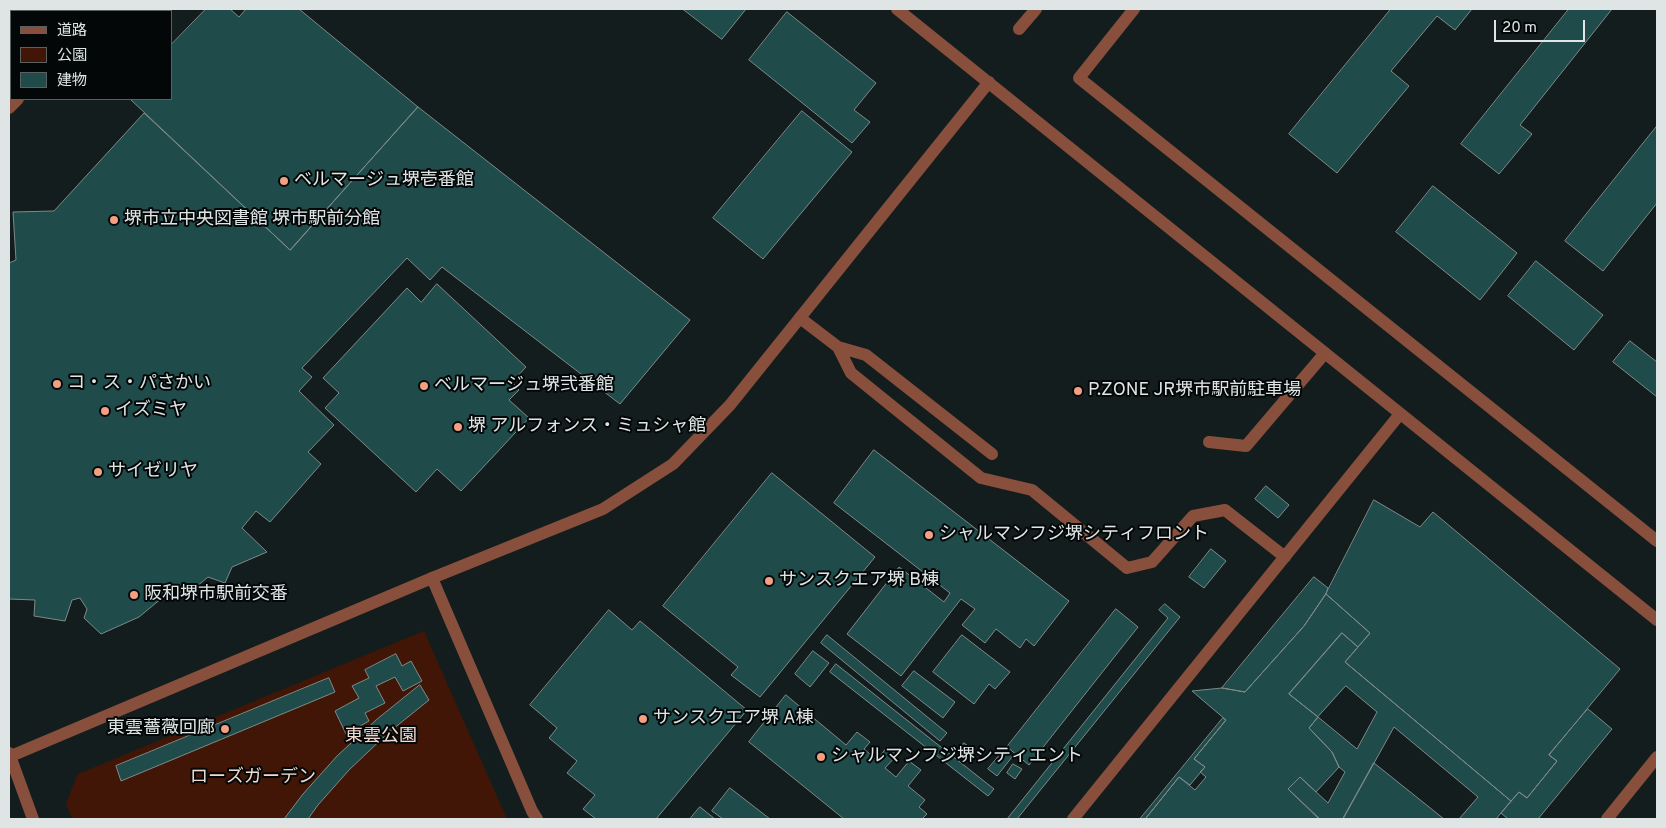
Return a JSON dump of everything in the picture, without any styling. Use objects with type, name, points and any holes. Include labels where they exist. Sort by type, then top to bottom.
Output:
[{"type":"street","points":[[897,9],[1657,620]]},
{"type":"street","points":[[1019,29],[1036,9]]},
{"type":"street","points":[[1134,9],[1079,78],[1657,541]]},
{"type":"street","points":[[33,819],[10,754],[432,578],[603,509],[673,464],[730,405],[989,82]]},
{"type":"street","points":[[800,318],[838,347],[866,355],[992,454]]},
{"type":"street","points":[[838,347],[851,373],[981,478],[1032,490],[1128,568],[1152,562],[1193,516],[1224,510],[1285,558]]},
{"type":"street","points":[[1209,442],[1246,446],[1325,353]]},
{"type":"street","points":[[1073,819],[1400,414]]},
{"type":"street","points":[[432,578],[537,819]]},
{"type":"street","points":[[1607,819],[1657,757]]},
{"type":"green space","name":"東雲公園","points":[[424,631],[507,819],[72,819],[66,803],[78,774]]},
{"type":"building","points":[[9,9],[13,9],[14,10],[10,10],[9,24]]},
{"type":"building","name":"ベルマージュ堺壱番館","points":[[206,9],[230,9],[239,17],[246,9],[299,9],[418,107],[290,250],[131,100],[172,100],[172,44]]},
{"type":"building","points":[[683,9],[746,9],[722,39]]},
{"type":"building","points":[[1391,9],[1472,9],[1455,30],[1437,16],[1391,71],[1409,86],[1337,173],[1289,134]]},
{"type":"building","points":[[1569,9],[1612,9],[1520,125],[1532,134],[1499,174],[1461,144]]},
{"type":"building","points":[[787,12],[876,83],[854,110],[870,122],[852,143],[749,60]]},
{"type":"building","points":[[418,107],[690,320],[620,404],[442,267],[430,280],[407,258],[302,368],[312,377],[299,391],[334,425],[308,452],[321,464],[270,522],[256,511],[242,528],[267,552],[232,567],[225,583],[208,577],[183,598],[174,588],[139,617],[101,634],[84,618],[87,609],[80,598],[72,600],[65,621],[34,616],[35,600],[9,599],[9,263],[16,260],[13,212],[54,211],[144,113],[290,250]]},
{"type":"building","points":[[802,111],[852,152],[763,259],[713,218]]},
{"type":"building","points":[[1657,126],[1657,203],[1603,271],[1565,241]]},
{"type":"building","points":[[1433,186],[1517,253],[1480,300],[1396,232]]},
{"type":"building","points":[[1536,261],[1603,315],[1574,350],[1508,296]]},
{"type":"building","name":"ベルマージュ堺弐番館","points":[[437,284],[526,367],[512,382],[519,390],[509,400],[529,418],[461,491],[437,469],[416,492],[325,408],[339,393],[323,378],[407,288],[421,302]]},
{"type":"building","points":[[1630,341],[1657,362],[1657,397],[1613,362]]},
{"type":"building","name":"シャルマンフジ堺シティフロント","points":[[874,450],[1069,601],[1034,646],[1026,639],[1020,648],[996,629],[985,643],[962,625],[975,609],[961,599],[901,676],[847,634],[899,567],[944,602],[950,593],[834,503]]},
{"type":"building","name":"サンスクエア堺 B棟","points":[[772,473],[875,557],[760,697],[731,675],[738,667],[663,606]]},
{"type":"building","points":[[1266,486],[1289,505],[1278,518],[1255,499]]},
{"type":"building","points":[[1374,500],[1420,527],[1433,512],[1620,669],[1549,755],[1557,761],[1527,798],[1519,792],[1511,801],[1345,662],[1370,633],[1326,594]]},
{"type":"building","points":[[1211,549],[1226,561],[1204,588],[1189,577]]},
{"type":"building","points":[[1314,577],[1328,588],[1326,594],[1304,626],[1245,692],[1222,688]]},
{"type":"building","points":[[1326,594],[1370,633],[1358,647],[1342,633],[1289,694],[1318,717],[1309,728],[1332,752],[1339,767],[1316,792],[1300,777],[1288,789],[1318,818],[1146,818],[1179,777],[1195,790],[1206,777],[1200,772],[1205,767],[1194,759],[1226,720],[1192,691],[1222,688],[1245,692],[1304,626]]},
{"type":"building","points":[[1165,604],[1180,617],[1017,819],[1007,819],[1168,618],[1159,610]]},
{"type":"building","points":[[1116,609],[1138,627],[1029,765],[1007,747]]},
{"type":"building","name":"サンスクエア堺 A棟","points":[[609,610],[632,630],[640,621],[747,710],[656,819],[596,819],[583,809],[595,795],[567,773],[577,761],[549,738],[557,728],[530,705]]},
{"type":"building","points":[[1342,633],[1358,647],[1345,662],[1511,801],[1496,819],[1459,819],[1478,797],[1394,727],[1343,819],[1320,819],[1288,789],[1300,777],[1328,803],[1345,772],[1339,767],[1332,752],[1309,728],[1318,717],[1289,694]],"holes":[[[1346,686],[1377,712],[1357,749],[1318,717]]]},
{"type":"building","points":[[827,635],[947,733],[940,741],[821,643]]},
{"type":"building","points":[[962,635],[1010,672],[995,689],[989,684],[974,704],[933,672]]},
{"type":"building","points":[[813,651],[829,663],[810,687],[795,674]]},
{"type":"building","points":[[396,654],[402,666],[411,661],[422,681],[403,691],[395,677],[376,686],[385,703],[365,713],[369,721],[346,734],[335,711],[359,698],[352,686],[369,678],[365,670]]},
{"type":"building","points":[[836,664],[994,789],[988,796],[830,672]]},
{"type":"building","points":[[914,671],[955,702],[943,718],[902,686]]},
{"type":"building","name":"東雲薔薇回廊","points":[[329,678],[335,692],[121,781],[116,766]]},
{"type":"building","points":[[420,685],[429,700],[388,733],[349,770],[308,819],[284,819],[303,794],[337,756],[376,720]]},
{"type":"building","name":"シャルマンフジ堺シティエント","points":[[786,695],[846,745],[857,732],[870,742],[864,749],[877,760],[887,747],[897,755],[885,768],[896,777],[909,761],[921,770],[908,786],[925,800],[919,807],[927,814],[922,819],[844,819],[749,742]]},
{"type":"building","points":[[1588,709],[1612,729],[1538,819],[1508,819],[1501,813],[1519,792],[1527,798],[1557,761],[1549,755]]},
{"type":"building","points":[[1223,718],[1226,720],[1194,759],[1205,767],[1190,785],[1179,777],[1146,818],[1148,819],[1140,819]]},
{"type":"building","points":[[964,743],[972,749],[966,757],[958,752]]},
{"type":"building","points":[[1004,750],[1012,757],[997,776],[988,769]]},
{"type":"building","points":[[1374,763],[1444,819],[1343,819]]},
{"type":"building","points":[[1013,764],[1022,769],[1015,779],[1007,773]]},
{"type":"building","points":[[730,788],[770,819],[723,819],[712,811]]},
{"type":"building","points":[[700,807],[715,819],[690,819]]},
{"type":"place","name":"ベルマージュ堺壱番館","points":[[284,181]]},
{"type":"place","name":"堺市立中央図書館 堺市駅前分館","points":[[114,220]]},
{"type":"place","name":"コ・ス・パさかい","points":[[57,384]]},
{"type":"place","name":"ベルマージュ堺弐番館","points":[[424,386]]},
{"type":"place","name":"P.ZONE JR堺市駅前駐車場","points":[[1078,391]]},
{"type":"place","name":"イズミヤ","points":[[105,411]]},
{"type":"place","name":"堺 アルフォンス・ミュシャ館","points":[[458,427]]},
{"type":"place","name":"サイゼリヤ","points":[[98,472]]},
{"type":"place","name":"シャルマンフジ堺シティフロント","points":[[929,535]]},
{"type":"place","name":"サンスクエア堺 B棟","points":[[769,581]]},
{"type":"place","name":"阪和堺市駅前交番","points":[[134,595]]},
{"type":"place","name":"サンスクエア堺 A棟","points":[[643,719]]},
{"type":"place","name":"東雲薔薇回廊","points":[[225,729]]},
{"type":"place","name":"シャルマンフジ堺シティエント","points":[[821,757]]},
{"type":"park label","name":"ローズガーデン","points":[[253,778]]}]
